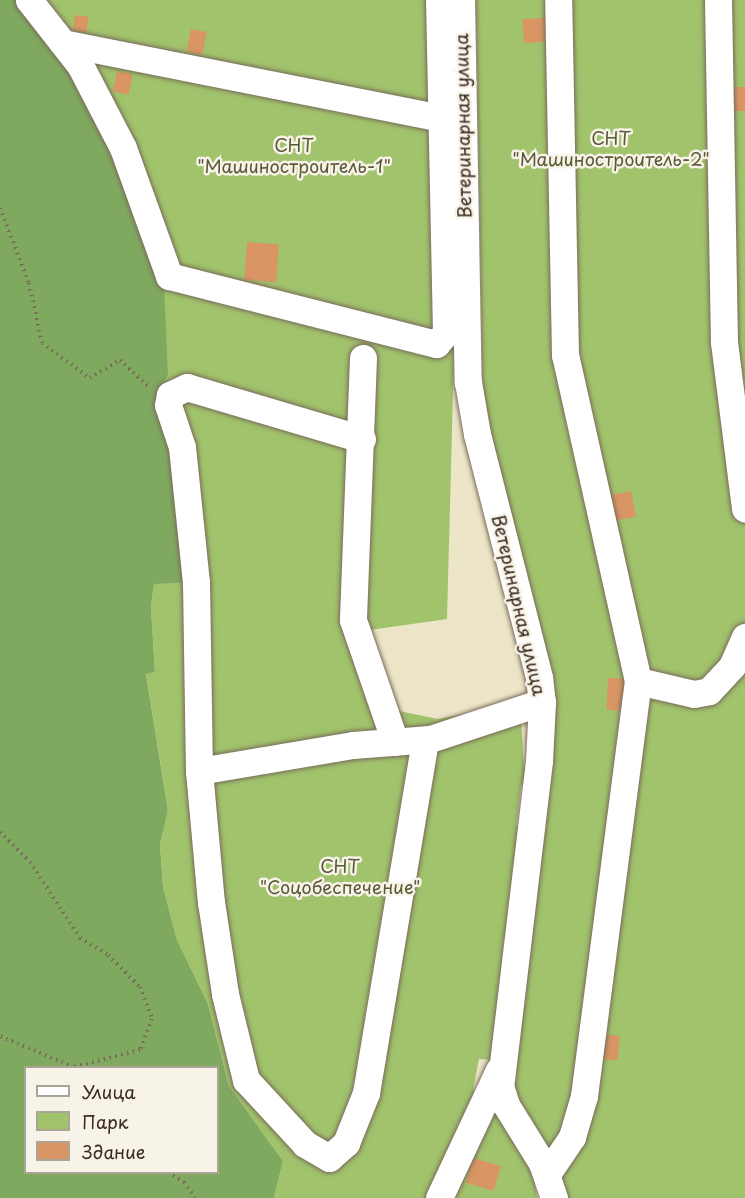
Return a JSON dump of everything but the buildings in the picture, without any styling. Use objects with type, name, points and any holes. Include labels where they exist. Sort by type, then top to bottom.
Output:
[{"type":"street","points":[[29,0],[80,65],[123,148],[169,276],[425,344],[436,344],[446,333],[439,0]]},
{"type":"street","name":"Ветеринарная улица","points":[[461,0],[468,382],[477,434],[539,678],[542,702],[539,761],[499,1070],[506,1105],[551,1186]]},
{"type":"street","points":[[551,1186],[572,1137],[584,1096],[638,681],[565,355],[558,0]]},
{"type":"street","points":[[718,0],[724,342],[745,509]]},
{"type":"street","points":[[63,44],[441,118]]},
{"type":"street","points":[[363,358],[362,440],[353,620],[395,742]]},
{"type":"street","points":[[362,440],[187,387],[170,395],[168,405],[182,447],[196,582],[199,771],[217,944],[246,1080],[304,1143],[329,1158],[346,1143],[366,1093],[425,740]]},
{"type":"street","points":[[638,681],[694,694],[709,691],[732,666],[745,637]]},
{"type":"street","points":[[199,771],[353,745],[425,740],[542,702]]},
{"type":"street","points":[[439,1198],[499,1070]]},
{"type":"path","points":[[0,208],[29,284],[42,343],[90,378],[120,360],[151,389]]},
{"type":"path","points":[[0,832],[30,862],[80,938],[108,955],[140,987],[152,1019],[140,1050],[78,1066]]},
{"type":"path","points":[[0,1036],[72,1066]]},
{"type":"path","points":[[170,1174],[184,1182],[195,1198]]},
{"type":"green space","points":[[0,0],[17,0],[67,61],[116,149],[164,283],[168,375],[160,388],[192,583],[154,584],[151,607],[155,672],[146,674],[168,811],[160,844],[163,887],[177,940],[208,1004],[229,1086],[283,1161],[274,1198],[0,1198]]},
{"type":"green space","name":"СНТ \"Соцобеспечение\"","points":[[16,0],[447,0],[454,354],[447,619],[363,631],[389,709],[438,719],[520,703],[524,765],[530,786],[521,785],[516,826],[523,827],[510,938],[504,938],[492,1060],[479,1059],[473,1090],[491,1098],[533,1171],[537,1198],[274,1198],[283,1161],[229,1086],[208,1004],[177,940],[163,887],[160,844],[168,811],[146,673],[155,672],[151,607],[154,584],[191,583]]},
{"type":"green space","name":"СНТ \"Машиностроитель-2\"","points":[[476,0],[745,0],[745,1198],[561,1198],[506,1084],[553,688],[483,410]]},
{"type":"park label","name":"СНТ \"Машиностроитель-1\"","points":[[294,156]]}]
